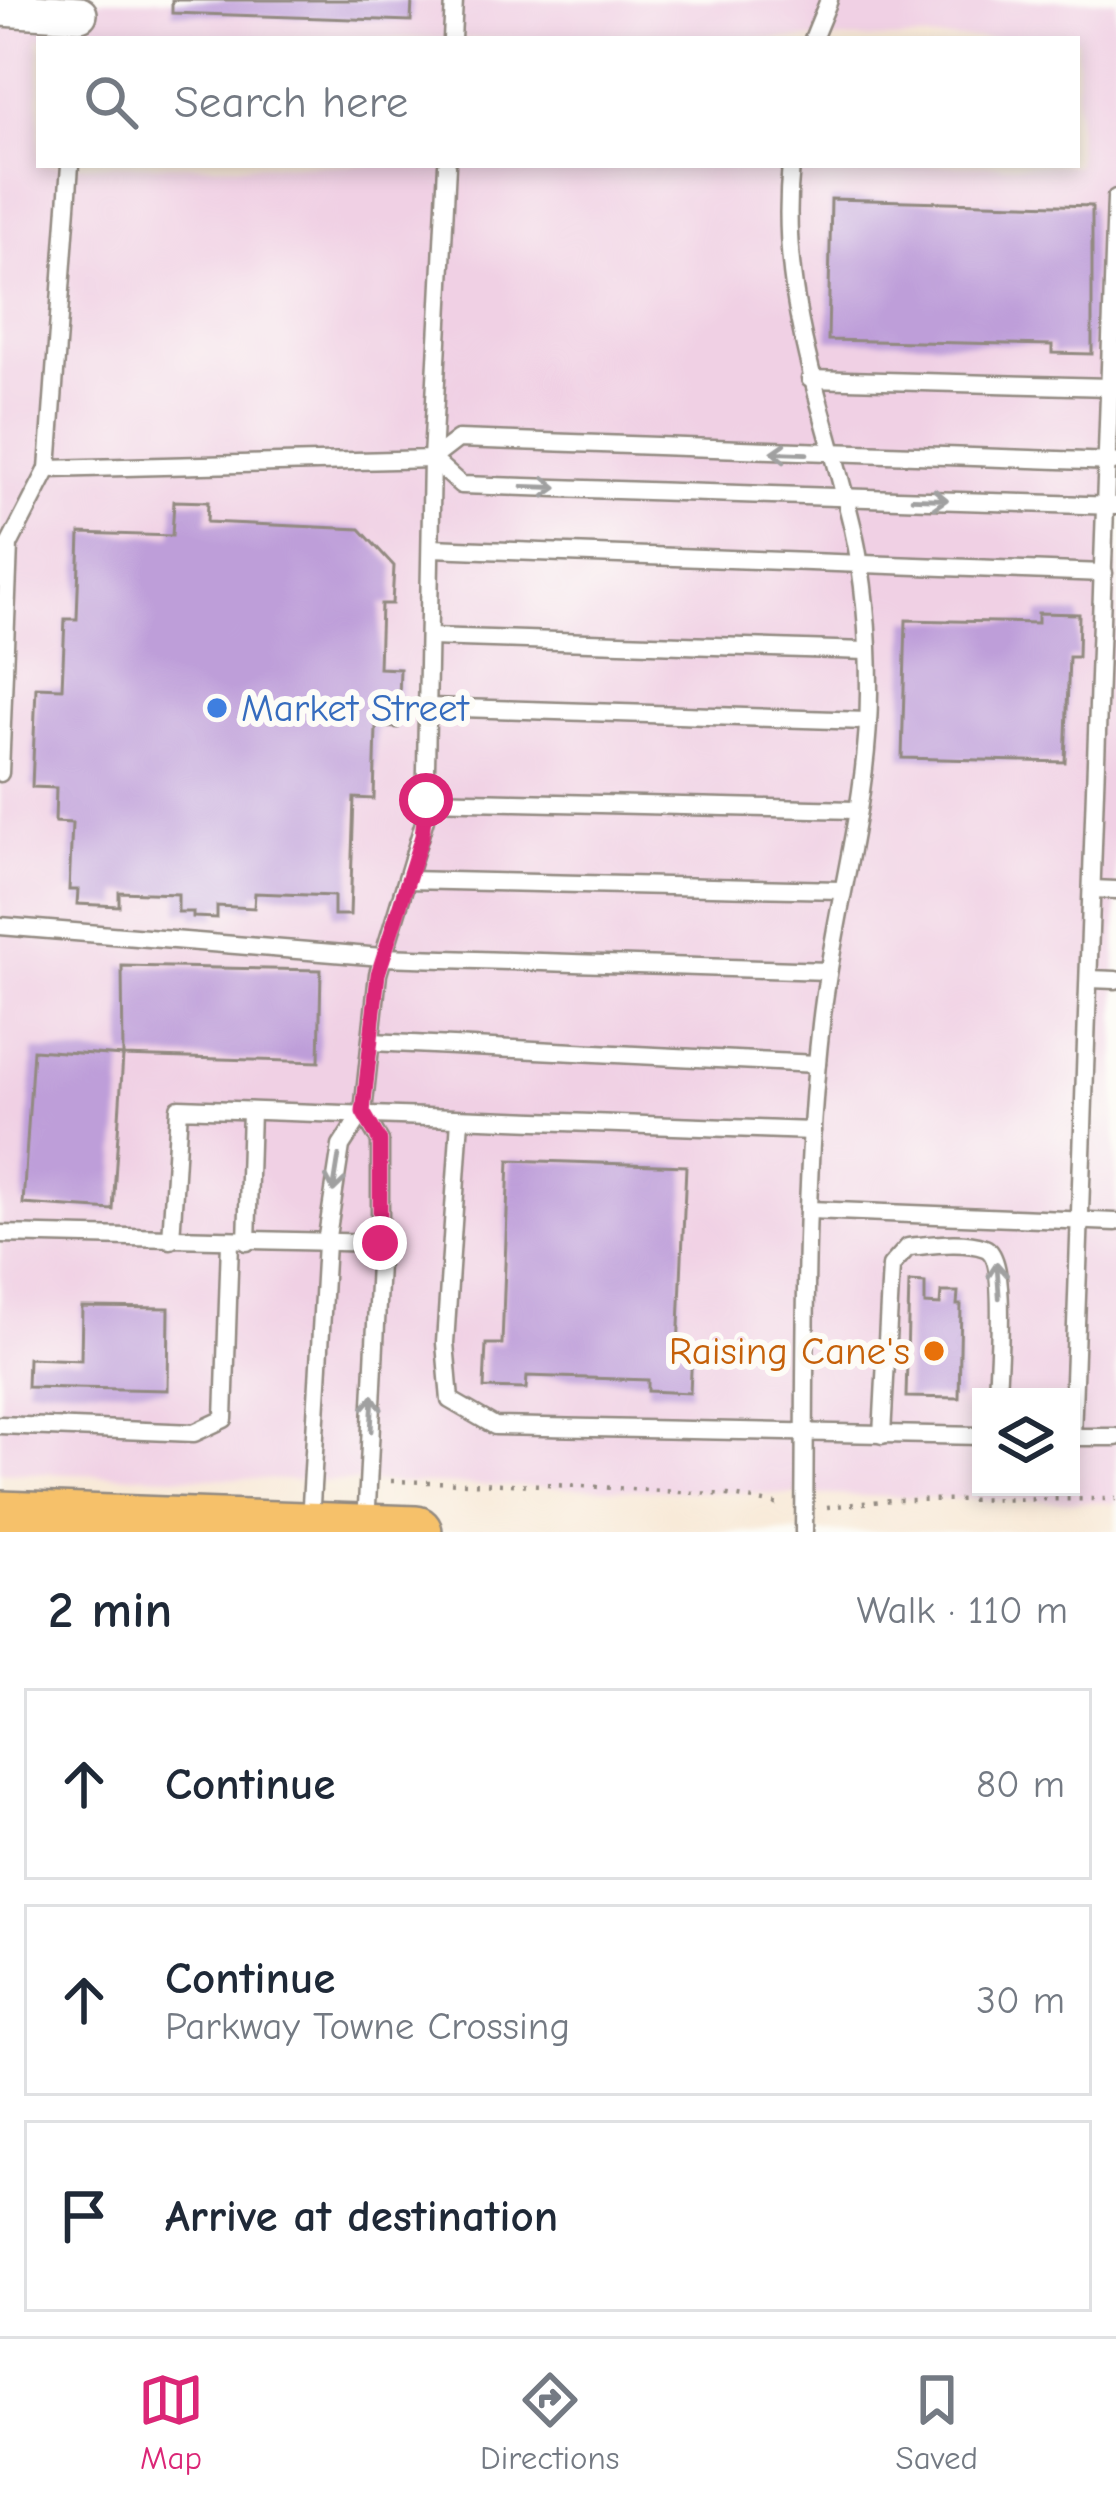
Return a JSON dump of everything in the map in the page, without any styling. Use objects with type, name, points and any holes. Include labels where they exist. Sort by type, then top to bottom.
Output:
[{"type":"main road","points":[[0,1517],[382,1531]]},
{"type":"street","points":[[0,10],[80,18]]},
{"type":"lane","points":[[452,36],[454,0]]},
{"type":"lane","points":[[814,36],[829,0]]},
{"type":"lane","points":[[0,773],[9,545],[48,469],[70,168]]},
{"type":"lane","points":[[310,1530],[326,1243],[341,1146],[363,1112],[382,957],[422,836],[426,800],[432,459],[446,168]]},
{"type":"lane","points":[[791,168],[787,198],[791,262],[810,379],[858,562],[867,651],[867,721],[828,971],[812,1131],[805,1532]]},
{"type":"lane","points":[[1073,1388],[1111,505],[1116,198]]},
{"type":"lane","points":[[810,379],[1112,379]]},
{"type":"lane","points":[[48,469],[432,459],[458,440],[1112,462]]},
{"type":"lane","points":[[432,459],[461,485],[1111,505]]},
{"type":"lane","points":[[431,548],[858,562],[1108,579]]},
{"type":"lane","points":[[430,637],[867,651]]},
{"type":"lane","points":[[429,707],[867,721]]},
{"type":"lane","points":[[1096,789],[1116,790]]},
{"type":"lane","points":[[426,800],[856,810]]},
{"type":"lane","points":[[407,880],[841,890]]},
{"type":"lane","points":[[1092,890],[1116,890]]},
{"type":"lane","points":[[0,926],[382,957],[828,971]]},
{"type":"lane","points":[[1089,979],[1116,980]]},
{"type":"lane","points":[[372,1042],[817,1064]]},
{"type":"lane","points":[[171,1240],[179,1108],[812,1131]]},
{"type":"lane","points":[[0,1425],[194,1433],[224,1419],[251,1111]]},
{"type":"lane","points":[[363,1112],[380,1141],[382,1531]]},
{"type":"lane","points":[[460,1119],[445,1343],[450,1400],[495,1426],[972,1436]]},
{"type":"lane","points":[[810,1210],[1116,1222]]},
{"type":"lane","points":[[0,1234],[380,1243]]},
{"type":"lane","points":[[882,1435],[891,1266],[908,1247],[947,1244],[987,1249],[996,1256],[1000,1276],[997,1388]]},
{"type":"lane","points":[[1080,1437],[1116,1437]]},
{"type":"path","points":[[391,1480],[728,1495],[805,1507],[891,1500],[1116,1499]]},
{"type":"shaded area","points":[[0,0],[1116,0],[1116,1503],[0,1472]]},
{"type":"building","points":[[172,0],[412,0],[411,21],[172,13]]},
{"type":"building","points":[[831,199],[1092,206],[1092,354],[1052,353],[1052,345],[828,340]]},
{"type":"building","name":"Market Street","points":[[174,501],[208,502],[207,522],[360,529],[394,566],[392,604],[381,604],[379,668],[400,669],[398,728],[376,727],[374,799],[354,798],[350,915],[334,915],[334,896],[255,893],[254,908],[217,906],[217,918],[178,912],[178,894],[119,892],[119,906],[77,904],[78,890],[69,890],[72,823],[55,822],[56,788],[32,787],[36,687],[62,688],[65,619],[77,619],[80,533],[172,536]]},
{"type":"building","points":[[1038,613],[1079,614],[1078,657],[1069,657],[1065,762],[902,758],[906,620],[1038,623]]},
{"type":"building","points":[[122,966],[321,970],[319,1062],[123,1056]]},
{"type":"building","points":[[33,1050],[123,1056],[113,1210],[23,1204]]},
{"type":"building","points":[[509,1160],[686,1166],[678,1349],[692,1349],[690,1393],[648,1391],[648,1380],[527,1376],[526,1389],[484,1388],[486,1344],[502,1344]]},
{"type":"building","name":"Raising Cane's","points":[[909,1282],[925,1283],[925,1304],[940,1305],[941,1292],[958,1292],[959,1398],[906,1397]]},
{"type":"building","points":[[82,1307],[169,1308],[168,1390],[27,1387],[28,1358],[81,1360]]},
{"type":"place","name":"Market Street","points":[[217,708]]},
{"type":"place","name":"Raising Cane's","points":[[934,1351]]},
{"type":"route","points":[[380,1243],[380,1141],[363,1112],[378,974],[422,836],[426,800]]}]
